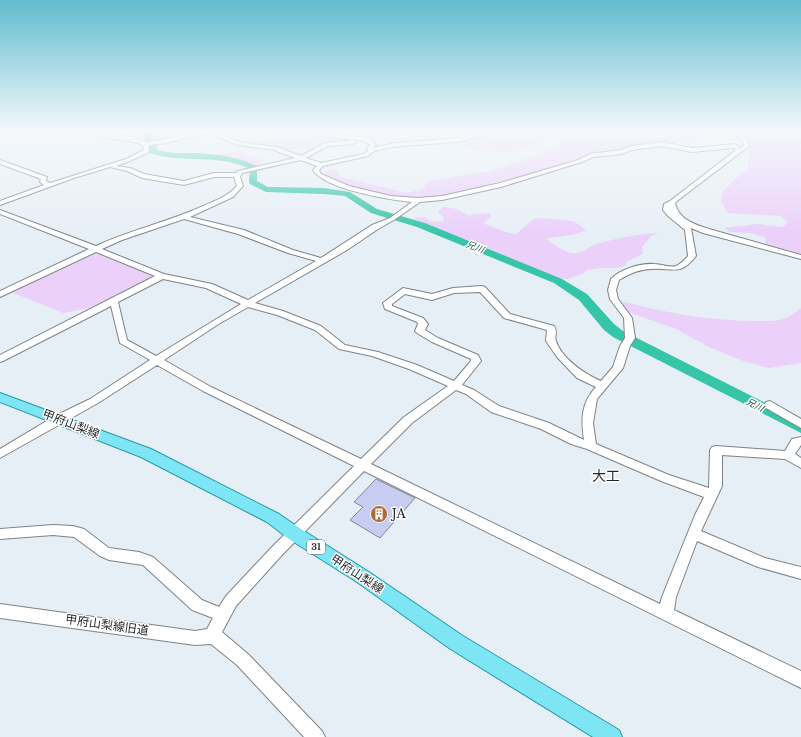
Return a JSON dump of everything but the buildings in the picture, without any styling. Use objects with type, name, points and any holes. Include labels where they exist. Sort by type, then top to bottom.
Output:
[{"type":"main road","name":"甲府山梨線","points":[[0,397],[146,454],[273,518],[295,534],[363,577],[456,642],[612,737]]},
{"type":"street","points":[[10,165],[45,178],[43,182],[49,185]]},
{"type":"street","points":[[0,203],[105,166],[128,169],[142,176],[184,183],[214,175],[237,175],[240,172],[267,165]]},
{"type":"street","points":[[320,165],[316,172],[334,183],[363,192],[391,198],[418,200],[442,198],[501,185],[566,165]]},
{"type":"street","points":[[591,446],[587,423],[592,398],[618,368],[628,342],[628,318],[614,299],[612,290],[615,279],[631,271],[644,267],[655,266],[678,269],[684,266],[692,256],[688,229],[670,215],[666,210],[667,204],[672,203],[722,165]]},
{"type":"street","points":[[0,294],[119,238],[184,217],[234,194],[240,186],[237,175]]},
{"type":"street","points":[[0,454],[59,419],[94,401],[246,303],[339,251],[418,200]]},
{"type":"street","points":[[672,203],[674,212],[678,217],[693,226],[706,231],[801,257]]},
{"type":"street","points":[[0,212],[141,266],[162,276],[209,286],[246,303],[280,313],[318,328],[342,347],[375,354],[413,367],[474,394],[495,409],[545,426],[575,441],[591,446],[665,478],[713,495]]},
{"type":"street","points":[[184,217],[198,222],[235,230],[279,248],[321,260]]},
{"type":"street","points":[[0,360],[162,276]]},
{"type":"street","points":[[316,737],[243,660],[214,636],[214,632],[222,615],[232,601],[277,551],[408,420],[448,390],[456,386],[477,359],[420,331],[423,324],[420,320],[387,306],[387,303],[403,291],[432,297],[453,291],[482,289],[507,316],[551,328],[551,341],[560,355],[581,376],[602,386]]},
{"type":"street","points":[[114,301],[123,341],[207,389],[801,680]]},
{"type":"street","points":[[770,405],[801,424]]},
{"type":"street","points":[[788,455],[796,442],[801,441]]},
{"type":"street","points":[[666,614],[669,597],[701,515],[713,495],[716,486],[716,450],[788,455],[801,464]]},
{"type":"street","points":[[0,534],[66,530],[79,533],[98,550],[110,554],[140,558],[148,561],[197,605],[222,615]]},
{"type":"street","points":[[694,534],[763,563],[801,573]]},
{"type":"street","name":"甲府山梨線旧道","points":[[0,611],[195,638],[214,636]]},
{"type":"shaded area","points":[[507,165],[558,165],[550,169],[485,185],[473,190],[432,198],[416,199],[394,197],[353,188],[328,177],[324,172],[331,169],[338,170],[338,175],[345,178],[407,193],[426,188],[424,184],[428,182],[488,172]]},
{"type":"shaded area","points":[[748,165],[801,165],[801,254],[765,244],[766,238],[751,233],[730,232],[724,228],[756,224],[784,227],[788,222],[781,216],[728,213],[721,202],[723,191]]},
{"type":"shaded area","points":[[442,207],[449,207],[461,211],[467,215],[491,213],[491,217],[483,223],[505,232],[517,234],[536,218],[575,222],[586,230],[576,234],[546,239],[561,249],[571,253],[580,252],[599,243],[617,239],[653,233],[658,234],[651,236],[642,247],[643,254],[626,262],[626,265],[619,268],[587,270],[582,274],[568,279],[555,278],[522,265],[502,254],[412,218],[425,217],[429,221],[444,222],[443,217],[438,212]]},
{"type":"shaded area","points":[[103,254],[150,273],[151,276],[146,280],[89,308],[63,313],[11,292],[89,255]]},
{"type":"shaded area","points":[[626,302],[689,316],[753,321],[782,319],[790,316],[801,308],[801,363],[769,368],[743,361],[709,347],[676,329],[625,311],[621,303]]},
{"type":"waterway","name":"兄川","points":[[249,165],[254,168],[253,182],[266,189],[324,191],[347,194],[374,211],[421,225],[558,281],[583,297],[609,327],[618,334],[801,428]]},
{"type":"place","name":"JA","points":[[379,514]]},
{"type":"district","name":"大工","points":[[606,476]]}]
